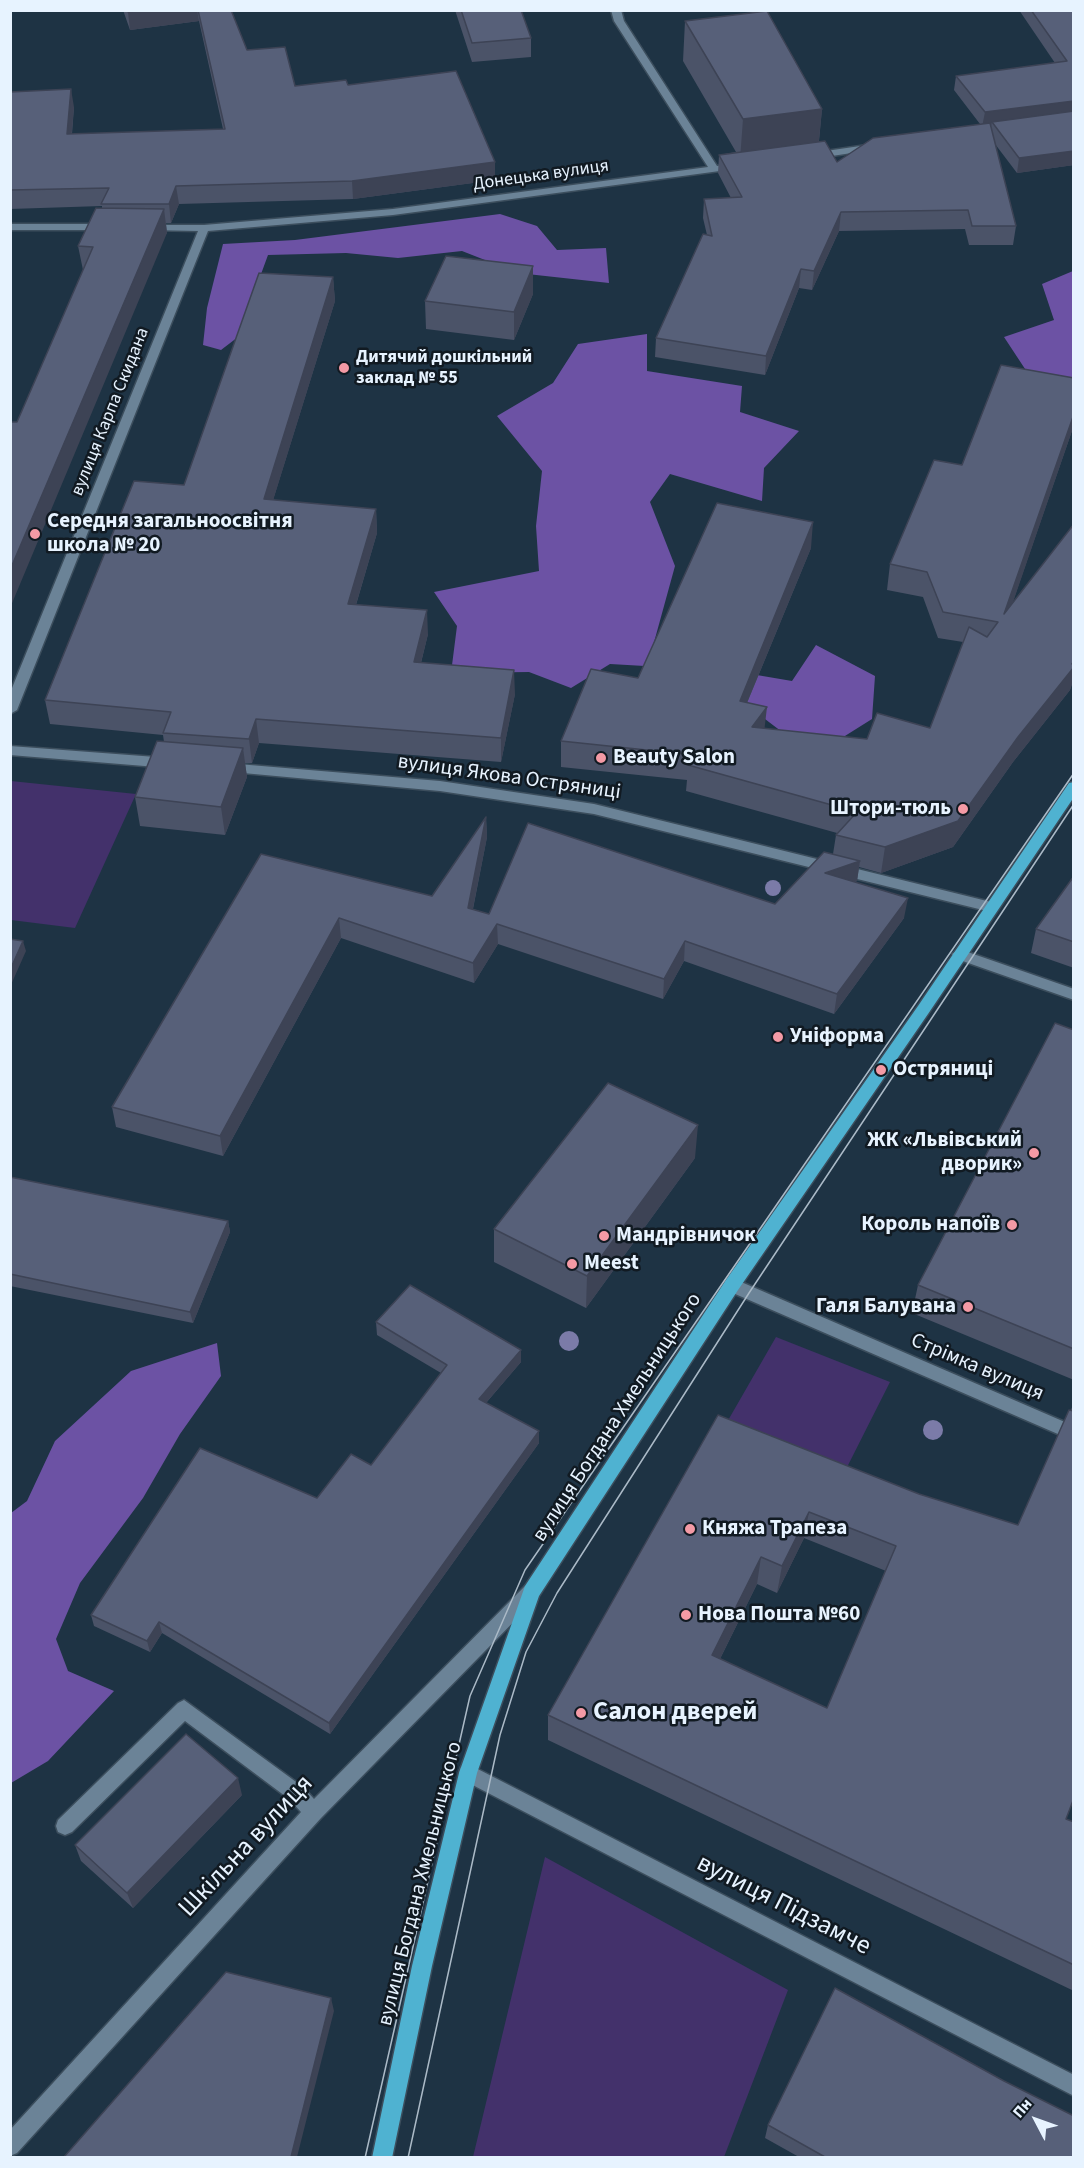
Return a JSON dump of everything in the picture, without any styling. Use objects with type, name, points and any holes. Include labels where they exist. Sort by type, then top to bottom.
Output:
[{"type":"main road","name":"вулиця Богдана Хмельницького","points":[[382,2157],[422,1966],[468,1773],[531,1592],[732,1285],[923,1010],[1074,786]]},
{"type":"street","points":[[616,10],[619,21],[714,169]]},
{"type":"street","points":[[795,158],[888,145]]},
{"type":"street","name":"Донецька вулиця","points":[[10,227],[204,228],[393,212],[749,164]]},
{"type":"street","name":"вулиця Карпа Скидана","points":[[10,710],[204,228]]},
{"type":"street","points":[[10,750],[178,764]]},
{"type":"street","name":"вулиця Якова Остряниці","points":[[213,767],[440,786],[594,809],[991,907]]},
{"type":"street","points":[[959,954],[1074,995]]},
{"type":"street","name":"Стрімка вулиця","points":[[732,1285],[1074,1434]]},
{"type":"street","name":"Шкільна вулиця","points":[[10,2146],[314,1812],[531,1592]]},
{"type":"street","points":[[65,1826],[184,1709],[296,1793],[314,1812]]},
{"type":"street","name":"вулиця Підзамче","points":[[468,1773],[1074,2086]]},
{"type":"shaded area","points":[[500,214],[537,226],[557,250],[606,248],[609,283],[518,273],[462,251],[398,258],[346,253],[268,255],[238,337],[221,350],[203,345],[207,308],[223,244],[295,240]]},
{"type":"shaded area","points":[[1073,271],[1073,390],[1029,375],[1004,337],[1054,320],[1042,284]]},
{"type":"shaded area","points":[[647,334],[647,371],[742,386],[740,412],[799,431],[764,468],[762,501],[670,474],[650,502],[675,566],[653,646],[698,665],[792,681],[816,645],[875,676],[872,719],[829,746],[786,735],[740,700],[662,667],[610,664],[571,688],[529,672],[451,673],[457,626],[434,592],[539,571],[536,526],[542,471],[497,416],[553,383],[578,344]]},
{"type":"shaded area","points":[[11,781],[136,794],[75,928],[11,920]]},
{"type":"shaded area","points":[[776,1337],[890,1382],[835,1491],[715,1443]]},
{"type":"shaded area","points":[[217,1343],[221,1376],[180,1434],[143,1498],[80,1583],[56,1639],[68,1671],[114,1691],[48,1761],[11,1783],[11,1513],[27,1501],[55,1441],[131,1371]]},
{"type":"shaded area","points":[[545,1857],[788,1990],[724,2157],[473,2157]]},
{"type":"building","points":[[198,10],[231,10],[247,50],[285,47],[295,86],[346,80],[348,85],[456,71],[495,162],[352,181],[176,186],[169,204],[101,204],[109,188],[10,190],[10,92],[71,89],[67,134],[225,129]]},
{"type":"building","points":[[461,10],[521,10],[531,38],[472,43]]},
{"type":"building","points":[[1031,10],[1074,10],[1074,101],[985,112],[956,76],[1067,61]]},
{"type":"building","points":[[767,11],[822,109],[743,119],[685,21]]},
{"type":"building","points":[[1074,111],[1074,151],[1019,158],[992,122]]},
{"type":"building","points":[[990,123],[1016,226],[972,226],[968,210],[841,212],[814,271],[801,269],[766,356],[656,338],[703,234],[712,236],[704,199],[742,197],[719,155],[825,141],[837,162],[873,138]]},
{"type":"building","points":[[96,208],[164,209],[10,570],[10,422],[17,422],[93,247],[78,246]]},
{"type":"building","points":[[446,256],[533,266],[514,312],[425,301]]},
{"type":"building","points":[[259,273],[333,277],[264,499],[376,509],[348,604],[427,610],[414,662],[514,670],[501,738],[256,719],[249,739],[163,733],[171,712],[45,700],[134,481],[184,485]]},
{"type":"building","points":[[1001,365],[1074,378],[1074,414],[1004,614],[1074,524],[1074,661],[1072,664],[1074,667],[1018,737],[958,821],[885,847],[836,835],[857,812],[688,765],[694,755],[561,741],[591,669],[638,678],[717,503],[813,522],[740,701],[767,707],[752,727],[867,739],[877,713],[930,728],[969,627],[987,637],[998,622],[943,612],[927,572],[890,564],[934,460],[962,465]]},
{"type":"building","points":[[157,741],[243,748],[221,807],[135,797]]},
{"type":"building","points":[[486,817],[468,908],[489,914],[528,823],[775,904],[824,852],[860,861],[825,873],[908,898],[837,994],[685,941],[664,979],[497,924],[473,963],[339,918],[220,1136],[112,1107],[261,854],[432,896]]},
{"type":"building","points":[[1074,876],[1074,942],[1036,929]]},
{"type":"building","points":[[10,939],[23,941],[10,970]]},
{"type":"building","name":"ЖК «Львівський дворик»","points":[[1055,1023],[1074,1030],[1074,1349],[918,1285]]},
{"type":"building","points":[[608,1083],[698,1125],[587,1276],[494,1229]]},
{"type":"building","points":[[10,1177],[228,1221],[190,1312],[10,1274]]},
{"type":"building","points":[[410,1285],[521,1350],[479,1399],[539,1431],[329,1723],[159,1622],[147,1641],[91,1615],[200,1448],[317,1498],[351,1454],[371,1465],[447,1365],[376,1322]]},
{"type":"building","points":[[1069,1410],[1074,1411],[1074,1798],[1066,1819],[1074,1822],[1074,1965],[548,1715],[718,1415],[919,1494],[1018,1525]],"holes":[[[809,1512],[896,1546],[827,1708],[712,1655],[761,1557],[782,1566]]]},
{"type":"building","points":[[186,1734],[238,1778],[127,1893],[75,1845]]},
{"type":"building","points":[[226,1972],[331,1998],[291,2157],[64,2157]]},
{"type":"building","points":[[835,1988],[1004,2081],[1074,2116],[1074,2157],[825,2157],[768,2125]]},
{"type":"tram line","points":[[365,2158],[470,1696],[525,1570],[1074,773]]},
{"type":"tram line","points":[[408,2158],[500,1735],[526,1652],[557,1593],[749,1293],[1074,804]]},
{"type":"place","name":"Дитячий дошкільний заклад № 55","points":[[344,368]]},
{"type":"place","name":"Середня загальноосвітня школа № 20","points":[[35,534]]},
{"type":"place","name":"Beauty Salon","points":[[601,758]]},
{"type":"place","name":"Штори-тюль","points":[[963,809]]},
{"type":"place","name":"Уніформа","points":[[778,1037]]},
{"type":"place","name":"Остряниці","points":[[881,1070]]},
{"type":"place","name":"ЖК «Львівський дворик»","points":[[1034,1153]]},
{"type":"place","name":"Король напоїв","points":[[1012,1225]]},
{"type":"place","name":"Мандрівничок","points":[[604,1236]]},
{"type":"place","name":"Meest","points":[[572,1264]]},
{"type":"place","name":"Галя Балувана","points":[[968,1307]]},
{"type":"place","name":"Княжа Трапеза","points":[[690,1529]]},
{"type":"place","name":"Нова Пошта №60","points":[[686,1615]]},
{"type":"place","name":"Салон дверей","points":[[581,1713]]}]
